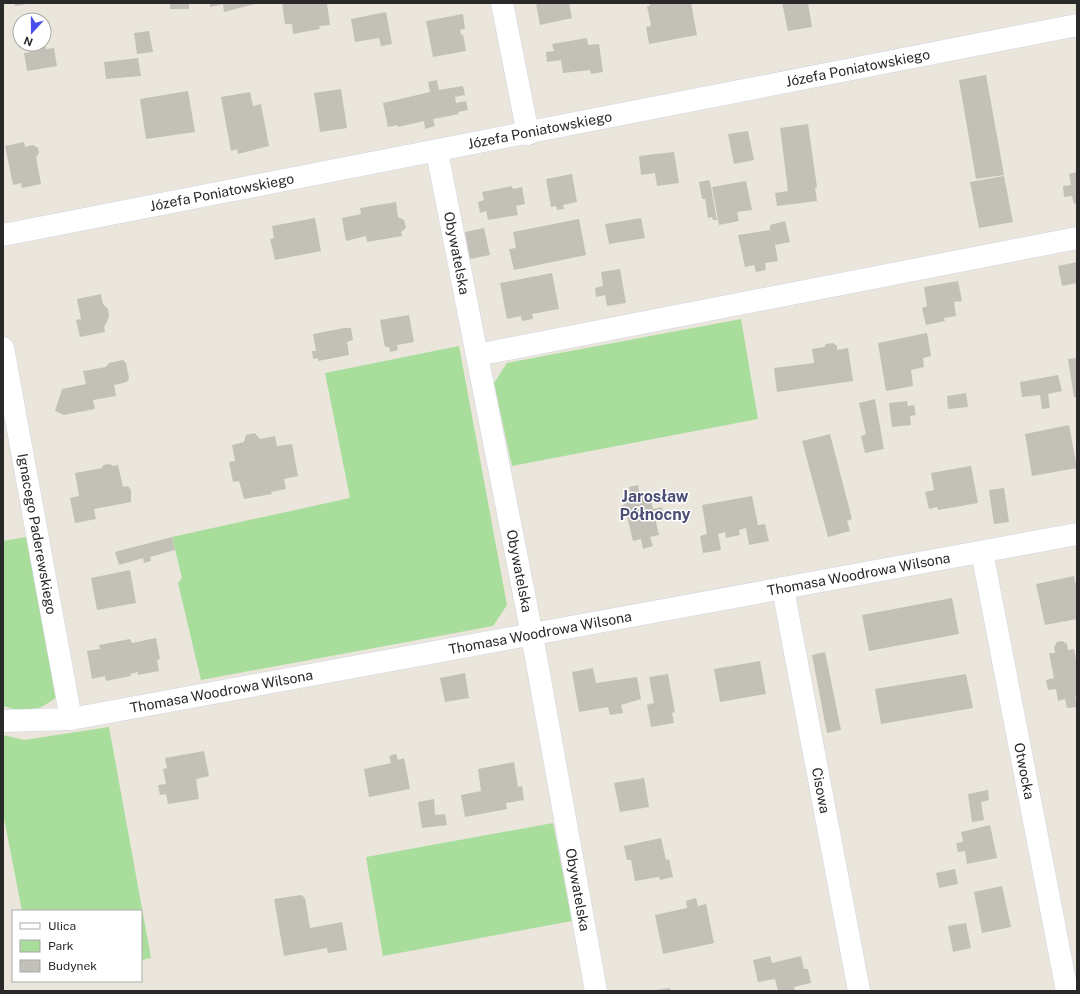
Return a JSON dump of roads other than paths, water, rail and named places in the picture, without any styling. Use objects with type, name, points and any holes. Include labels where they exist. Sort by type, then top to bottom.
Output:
[{"type":"street","points":[[502,3],[528,134]]},
{"type":"street","name":"Józefa Poniatowskiego","points":[[3,236],[437,152],[1077,25]]},
{"type":"street","name":"Obywatelska","points":[[437,152],[532,634],[596,991]]},
{"type":"street","points":[[477,355],[1077,238]]},
{"type":"street","name":"Ignacego Paderewskiego","points":[[3,348],[71,719]]},
{"type":"street","name":"Thomasa Woodrowa Wilsona","points":[[3,721],[71,719],[1077,534]]},
{"type":"street","name":"Otwocka","points":[[982,552],[1067,991]]},
{"type":"street","name":"Cisowa","points":[[784,589],[859,991]]},
{"type":"district","name":"Jarosław Północny","points":[[655,505]]}]
